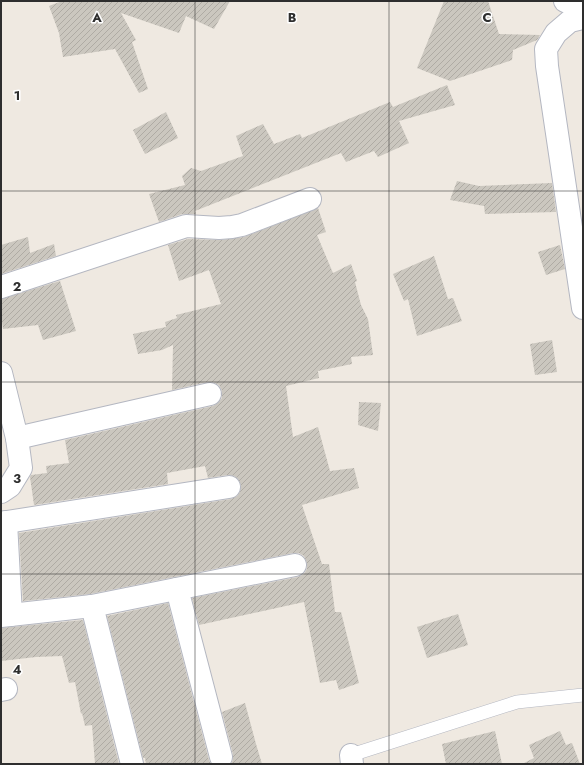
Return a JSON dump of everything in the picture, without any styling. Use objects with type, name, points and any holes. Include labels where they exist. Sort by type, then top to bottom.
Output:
[{"type":"street","points":[[565,1],[583,9]]},
{"type":"street","points":[[583,18],[570,21],[556,33],[546,48],[546,66],[583,308]]},
{"type":"street","points":[[1,287],[186,226],[212,228],[242,225],[310,199]]},
{"type":"street","points":[[1,373],[17,438],[21,468],[10,486],[1,492]]},
{"type":"street","points":[[17,438],[210,394]]},
{"type":"street","points":[[229,487],[4,523],[6,616],[92,606],[295,565]]},
{"type":"street","points":[[177,589],[221,757]]},
{"type":"street","points":[[92,606],[132,764]]},
{"type":"lane","points":[[352,760],[517,702],[583,695]]},
{"type":"building","points":[[62,1],[230,1],[214,29],[186,16],[179,33],[121,13],[136,40],[132,42],[148,89],[139,93],[115,49],[63,57],[59,33],[49,6]]},
{"type":"building","points":[[444,1],[488,1],[499,34],[540,35],[537,40],[513,50],[512,60],[450,81],[417,68]]},
{"type":"building","points":[[447,85],[455,105],[399,121],[409,143],[378,157],[374,151],[346,162],[341,153],[195,211],[196,214],[182,214],[159,222],[149,194],[185,185],[182,176],[191,168],[201,171],[243,156],[236,136],[263,124],[274,144],[300,134],[302,138],[390,102],[393,107]]},
{"type":"building","points":[[166,112],[178,138],[145,154],[133,130]]},
{"type":"building","points":[[457,181],[479,186],[552,183],[556,212],[485,214],[484,206],[450,200]]},
{"type":"building","points":[[318,208],[326,232],[317,235],[333,273],[351,264],[357,281],[355,282],[361,305],[368,319],[373,355],[351,357],[352,364],[318,371],[319,378],[286,386],[293,437],[318,427],[330,471],[354,468],[359,488],[302,505],[322,564],[329,564],[335,612],[341,612],[359,683],[339,690],[336,680],[320,683],[304,602],[199,625],[192,598],[298,577],[304,574],[307,569],[307,563],[304,556],[299,553],[90,594],[23,601],[19,533],[231,499],[237,496],[240,492],[241,485],[238,479],[234,476],[227,475],[208,478],[205,466],[167,473],[168,484],[34,505],[30,477],[31,475],[47,473],[46,466],[69,463],[65,440],[213,406],[222,398],[222,391],[219,385],[213,382],[172,390],[173,345],[162,350],[138,354],[133,334],[166,327],[165,322],[177,318],[176,315],[221,304],[209,270],[179,281],[168,245],[188,239],[220,240],[244,237]]},
{"type":"building","points":[[28,237],[30,253],[54,244],[56,256],[1,274],[1,245]]},
{"type":"building","points":[[560,245],[565,269],[546,275],[538,252]]},
{"type":"building","points":[[434,256],[448,299],[453,298],[462,321],[417,336],[408,299],[404,301],[393,274]]},
{"type":"building","points":[[60,281],[76,331],[43,340],[38,325],[3,329],[1,299]]},
{"type":"building","points":[[552,340],[557,372],[535,375],[530,344]]},
{"type":"building","points":[[359,402],[381,403],[378,431],[358,425]]},
{"type":"building","points":[[168,603],[211,764],[146,764],[145,758],[143,758],[107,616]]},
{"type":"building","points":[[458,614],[468,645],[427,658],[417,627]]},
{"type":"building","points":[[83,620],[119,764],[95,764],[92,725],[85,726],[82,713],[81,714],[75,682],[69,683],[62,656],[1,661],[1,628]]},
{"type":"building","points":[[245,703],[262,764],[231,764],[233,754],[222,712]]},
{"type":"building","points":[[495,731],[502,764],[446,764],[442,744]]},
{"type":"building","points":[[560,731],[566,745],[572,743],[580,764],[522,764],[534,758],[529,745]]}]
